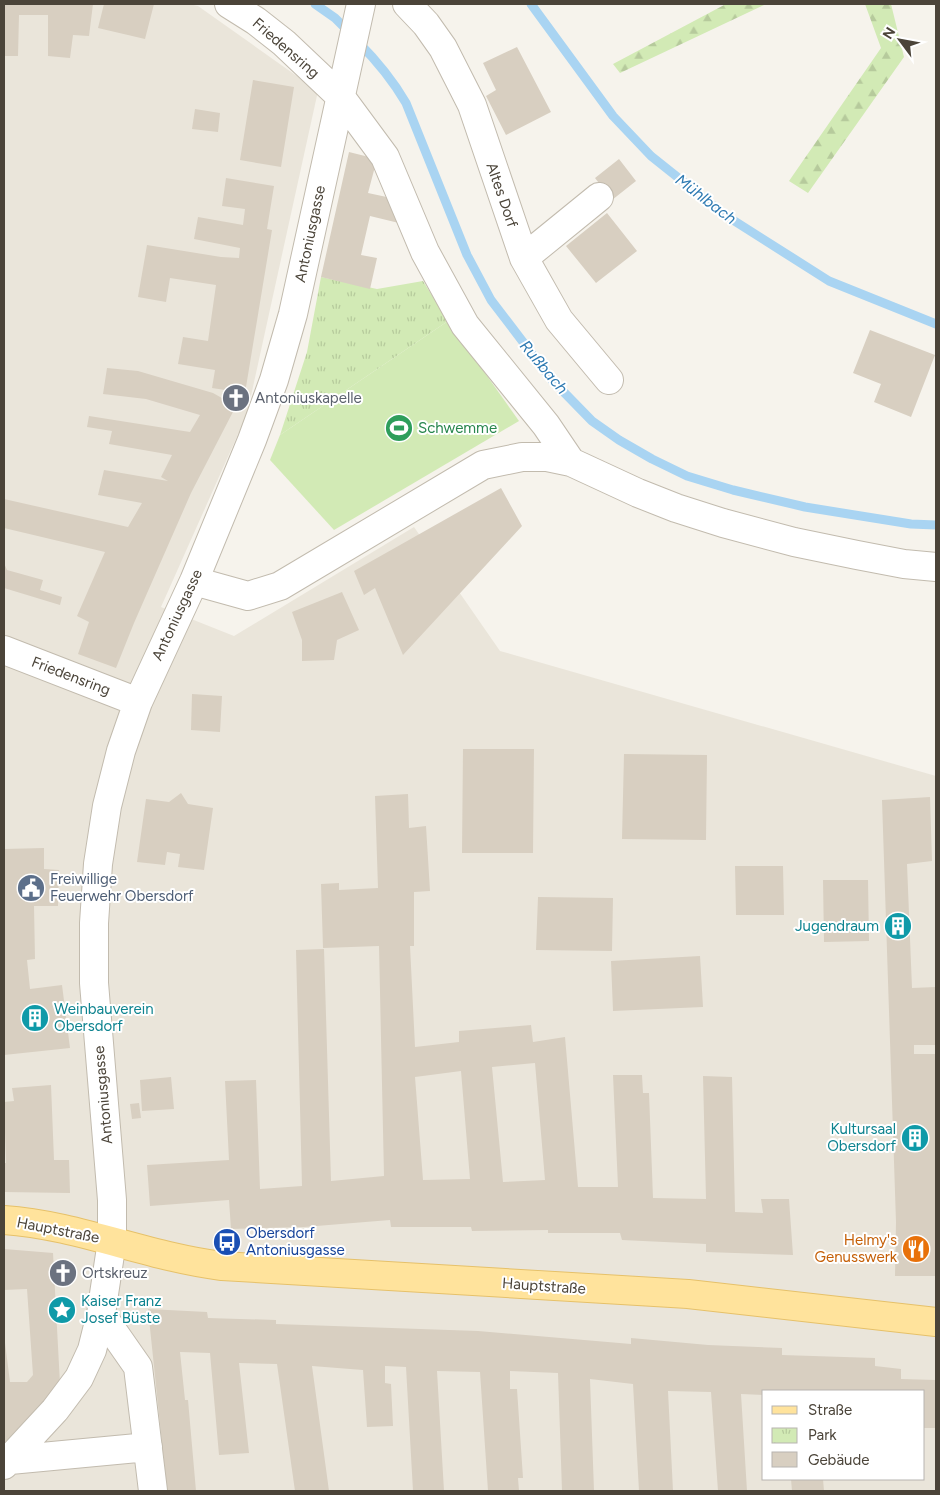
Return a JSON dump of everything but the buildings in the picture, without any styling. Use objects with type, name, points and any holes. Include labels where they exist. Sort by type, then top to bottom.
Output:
[{"type":"main road","name":"Hauptstraße","points":[[4,1220],[33,1222],[194,1262],[222,1266],[688,1294],[936,1322]]},
{"type":"street","name":"Friedensring","points":[[229,4],[256,21],[343,86],[385,157],[425,252],[465,325],[546,425],[571,462]]},
{"type":"street","name":"Altes Dorf","points":[[408,4],[426,24],[443,48],[472,105],[524,258],[559,320],[609,380]]},
{"type":"street","name":"Antoniusgasse","points":[[7,1462],[55,1410],[79,1378],[92,1350],[102,1314],[112,1241],[112,1200],[94,983],[94,923],[98,864],[107,806],[121,751],[138,702],[194,580],[252,440],[274,380],[293,314],[360,10]]},
{"type":"street","points":[[524,258],[599,197]]},
{"type":"street","points":[[194,580],[248,596],[280,586],[483,465],[522,457],[547,457],[571,462],[638,493],[676,508],[794,542],[904,564],[936,567]]},
{"type":"street","name":"Friedensring","points":[[4,650],[138,702]]},
{"type":"street","points":[[102,1314],[138,1367],[153,1491]]},
{"type":"street","points":[[7,1462],[148,1446]]},
{"type":"shaded area","points":[[4,4],[189,4],[198,6],[318,91],[247,414],[161,607],[234,636],[414,527],[500,651],[936,776],[936,1491],[4,1491]]},
{"type":"green space","points":[[726,4],[766,4],[620,73],[613,64]]},
{"type":"green space","points":[[865,4],[891,4],[904,57],[808,193],[789,181],[881,48]]},
{"type":"green space","points":[[321,277],[377,289],[423,281],[448,321],[280,435],[307,352]]},
{"type":"green space","name":"Schwemme","points":[[448,321],[519,421],[334,530],[270,460],[280,435]]},
{"type":"waterway","name":"Rußbach","points":[[315,4],[335,18],[349,32]]},
{"type":"waterway","name":"Mühlbach","points":[[531,4],[613,116],[651,156],[725,215],[829,281],[936,324]]},
{"type":"waterway","name":"Rußbach","points":[[358,42],[384,71],[406,103],[467,255],[491,300],[552,380],[592,421],[619,440],[652,459],[687,476],[733,490],[805,507],[911,524],[936,525]]},
{"type":"place","name":"Antoniuskapelle","points":[[236,398]]},
{"type":"place","name":"Schwemme","points":[[399,428]]},
{"type":"place","name":"Freiwillige Feuerwehr Obersdorf","points":[[31,888]]},
{"type":"place","name":"Jugendraum","points":[[898,926]]},
{"type":"place","name":"Weinbauverein Obersdorf","points":[[35,1018]]},
{"type":"place","name":"Kultursaal Obersdorf","points":[[915,1138]]},
{"type":"place","name":"Obersdorf Antoniusgasse","points":[[227,1242]]},
{"type":"place","name":"Helmy's Genusswerk","points":[[916,1249]]},
{"type":"place","name":"Ortskreuz","points":[[63,1273]]},
{"type":"place","name":"Kaiser Franz Josef Büste","points":[[62,1310]]}]
